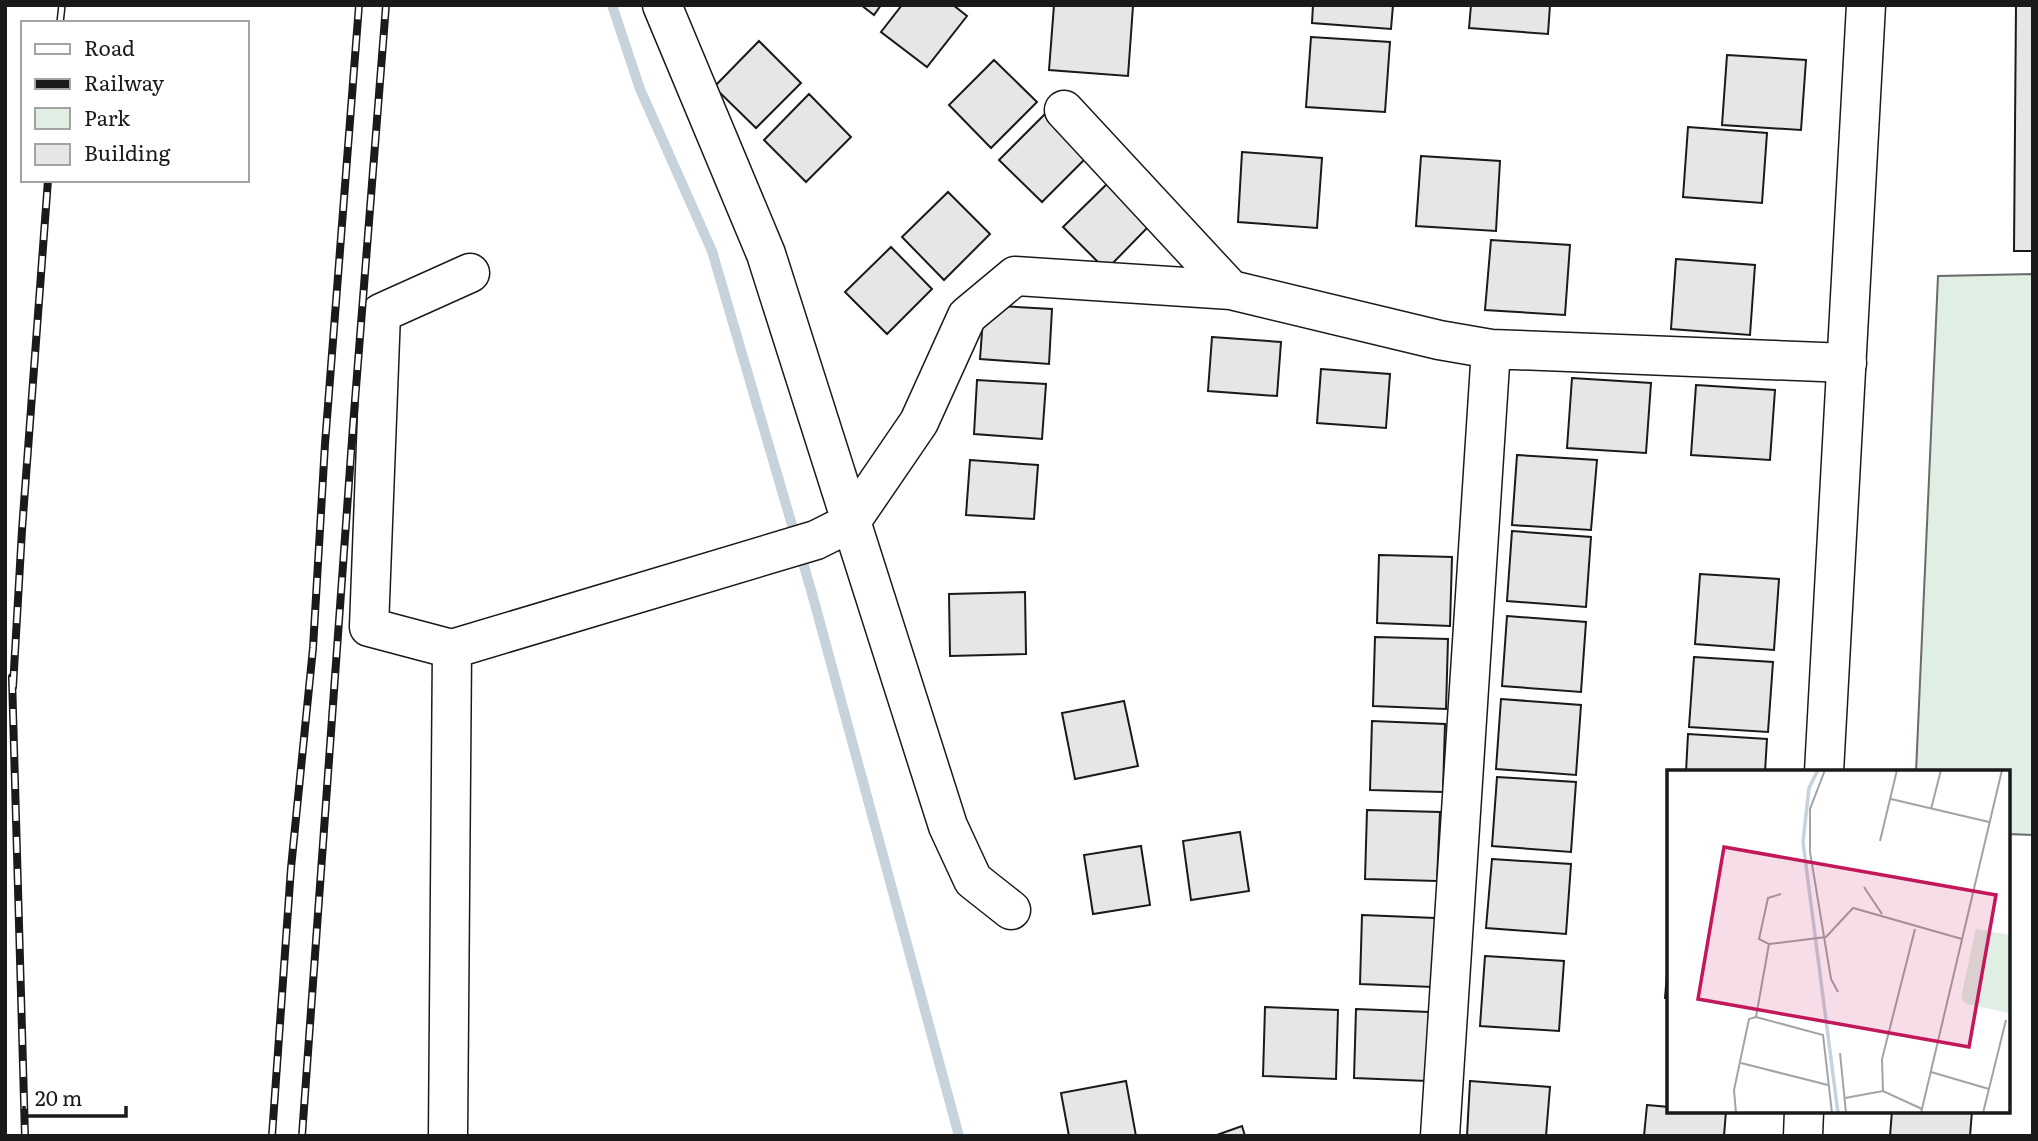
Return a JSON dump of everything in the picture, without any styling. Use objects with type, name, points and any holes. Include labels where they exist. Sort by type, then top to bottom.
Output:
[{"type":"street","points":[[662,5],[766,254],[948,826],[973,880],[1011,910]]},
{"type":"street","points":[[1824,770],[1866,5]]},
{"type":"street","points":[[1064,110],[1231,290]]},
{"type":"street","points":[[470,272],[382,313],[369,627],[452,649],[816,540],[850,523],[919,422],[967,316],[1016,276],[1231,290],[1439,340],[1491,349],[1847,363]]},
{"type":"street","points":[[1440,1136],[1491,349]]},
{"type":"street","points":[[448,1136],[452,649]]},
{"type":"street","points":[[1803,1136],[1804,1113]]},
{"type":"green space","points":[[2033,274],[2033,835],[2010,834],[2010,770],[1916,770],[1938,276]]},
{"type":"building","points":[[861,5],[881,5],[874,15]]},
{"type":"building","points":[[902,5],[953,5],[967,16],[927,67],[881,32]]},
{"type":"building","points":[[1054,5],[1133,6],[1128,76],[1049,70]]},
{"type":"building","points":[[1313,5],[1393,5],[1391,29],[1312,23]]},
{"type":"building","points":[[1471,5],[1550,5],[1548,34],[1469,28]]},
{"type":"building","points":[[2016,5],[2033,5],[2033,251],[2014,251]]},
{"type":"building","points":[[1311,37],[1390,42],[1385,112],[1306,107]]},
{"type":"building","points":[[759,41],[801,83],[756,128],[714,87]]},
{"type":"building","points":[[1727,55],[1806,60],[1801,130],[1722,125]]},
{"type":"building","points":[[994,60],[1037,102],[991,148],[949,105]]},
{"type":"building","points":[[809,94],[851,137],[806,182],[764,140]]},
{"type":"building","points":[[1045,114],[1087,157],[1042,202],[999,160]]},
{"type":"building","points":[[1688,127],[1767,133],[1762,203],[1683,197]]},
{"type":"building","points":[[1242,152],[1322,158],[1317,228],[1238,222]]},
{"type":"building","points":[[1421,156],[1500,161],[1496,231],[1416,226]]},
{"type":"building","points":[[1109,182],[1151,224],[1106,270],[1063,227]]},
{"type":"building","points":[[948,192],[990,234],[944,280],[902,237]]},
{"type":"building","points":[[1491,240],[1570,245],[1565,315],[1485,310]]},
{"type":"building","points":[[891,247],[932,289],[887,334],[845,292]]},
{"type":"building","points":[[1676,259],[1755,265],[1750,335],[1671,329]]},
{"type":"building","points":[[984,305],[1052,309],[1049,364],[980,359]]},
{"type":"building","points":[[1212,337],[1281,342],[1277,396],[1208,391]]},
{"type":"building","points":[[1321,369],[1390,374],[1386,428],[1317,423]]},
{"type":"building","points":[[1572,378],[1651,383],[1646,453],[1567,448]]},
{"type":"building","points":[[977,380],[1046,384],[1042,439],[974,434]]},
{"type":"building","points":[[1696,385],[1775,390],[1770,460],[1691,455]]},
{"type":"building","points":[[1517,455],[1597,460],[1591,530],[1512,525]]},
{"type":"building","points":[[970,460],[1038,465],[1034,519],[966,515]]},
{"type":"building","points":[[1512,531],[1591,537],[1586,607],[1507,601]]},
{"type":"building","points":[[1379,555],[1452,557],[1450,626],[1377,623]]},
{"type":"building","points":[[1700,574],[1779,579],[1774,650],[1695,644]]},
{"type":"building","points":[[1025,592],[1026,654],[950,656],[949,594]]},
{"type":"building","points":[[1507,616],[1586,622],[1581,692],[1502,686]]},
{"type":"building","points":[[1375,637],[1448,639],[1446,709],[1373,706]]},
{"type":"building","points":[[1694,657],[1773,662],[1768,732],[1689,727]]},
{"type":"building","points":[[1501,699],[1581,705],[1576,775],[1496,769]]},
{"type":"building","points":[[1124,701],[1138,766],[1075,779],[1062,713]]},
{"type":"building","points":[[1372,721],[1445,724],[1443,792],[1370,790]]},
{"type":"building","points":[[1688,734],[1767,739],[1765,770],[1686,770]]},
{"type":"building","points":[[1497,777],[1576,782],[1571,852],[1492,846]]},
{"type":"building","points":[[1367,810],[1440,812],[1437,881],[1365,879]]},
{"type":"building","points":[[1240,832],[1249,891],[1191,900],[1183,841]]},
{"type":"building","points":[[1141,846],[1150,905],[1093,914],[1084,855]]},
{"type":"building","points":[[1492,859],[1571,864],[1566,934],[1486,928]]},
{"type":"building","points":[[1362,915],[1435,918],[1433,987],[1360,984]]},
{"type":"building","points":[[1485,956],[1564,961],[1559,1031],[1480,1026]]},
{"type":"building","points":[[1265,1007],[1338,1010],[1336,1079],[1263,1076]]},
{"type":"building","points":[[1356,1009],[1429,1012],[1427,1081],[1354,1078]]},
{"type":"building","points":[[1126,1081],[1136,1136],[1069,1136],[1061,1093]]},
{"type":"building","points":[[1470,1081],[1550,1087],[1546,1136],[1467,1136]]},
{"type":"building","points":[[1647,1105],[1667,1107],[1667,1113],[1726,1113],[1724,1136],[1644,1136]]},
{"type":"building","points":[[1892,1113],[1972,1113],[1970,1136],[1890,1136]]},
{"type":"building","points":[[1242,1126],[1245,1136],[1214,1136]]},
{"type":"waterway","points":[[612,5],[640,89],[712,251],[813,597],[959,1136]]},
{"type":"railway","points":[[60,21],[62,5]]},
{"type":"railway","points":[[272,1136],[291,868],[313,648],[325,444],[359,5]]},
{"type":"railway","points":[[302,1136],[386,5]]},
{"type":"railway","points":[[13,687],[48,182]]},
{"type":"railway","points":[[12,677],[25,1136]]}]
